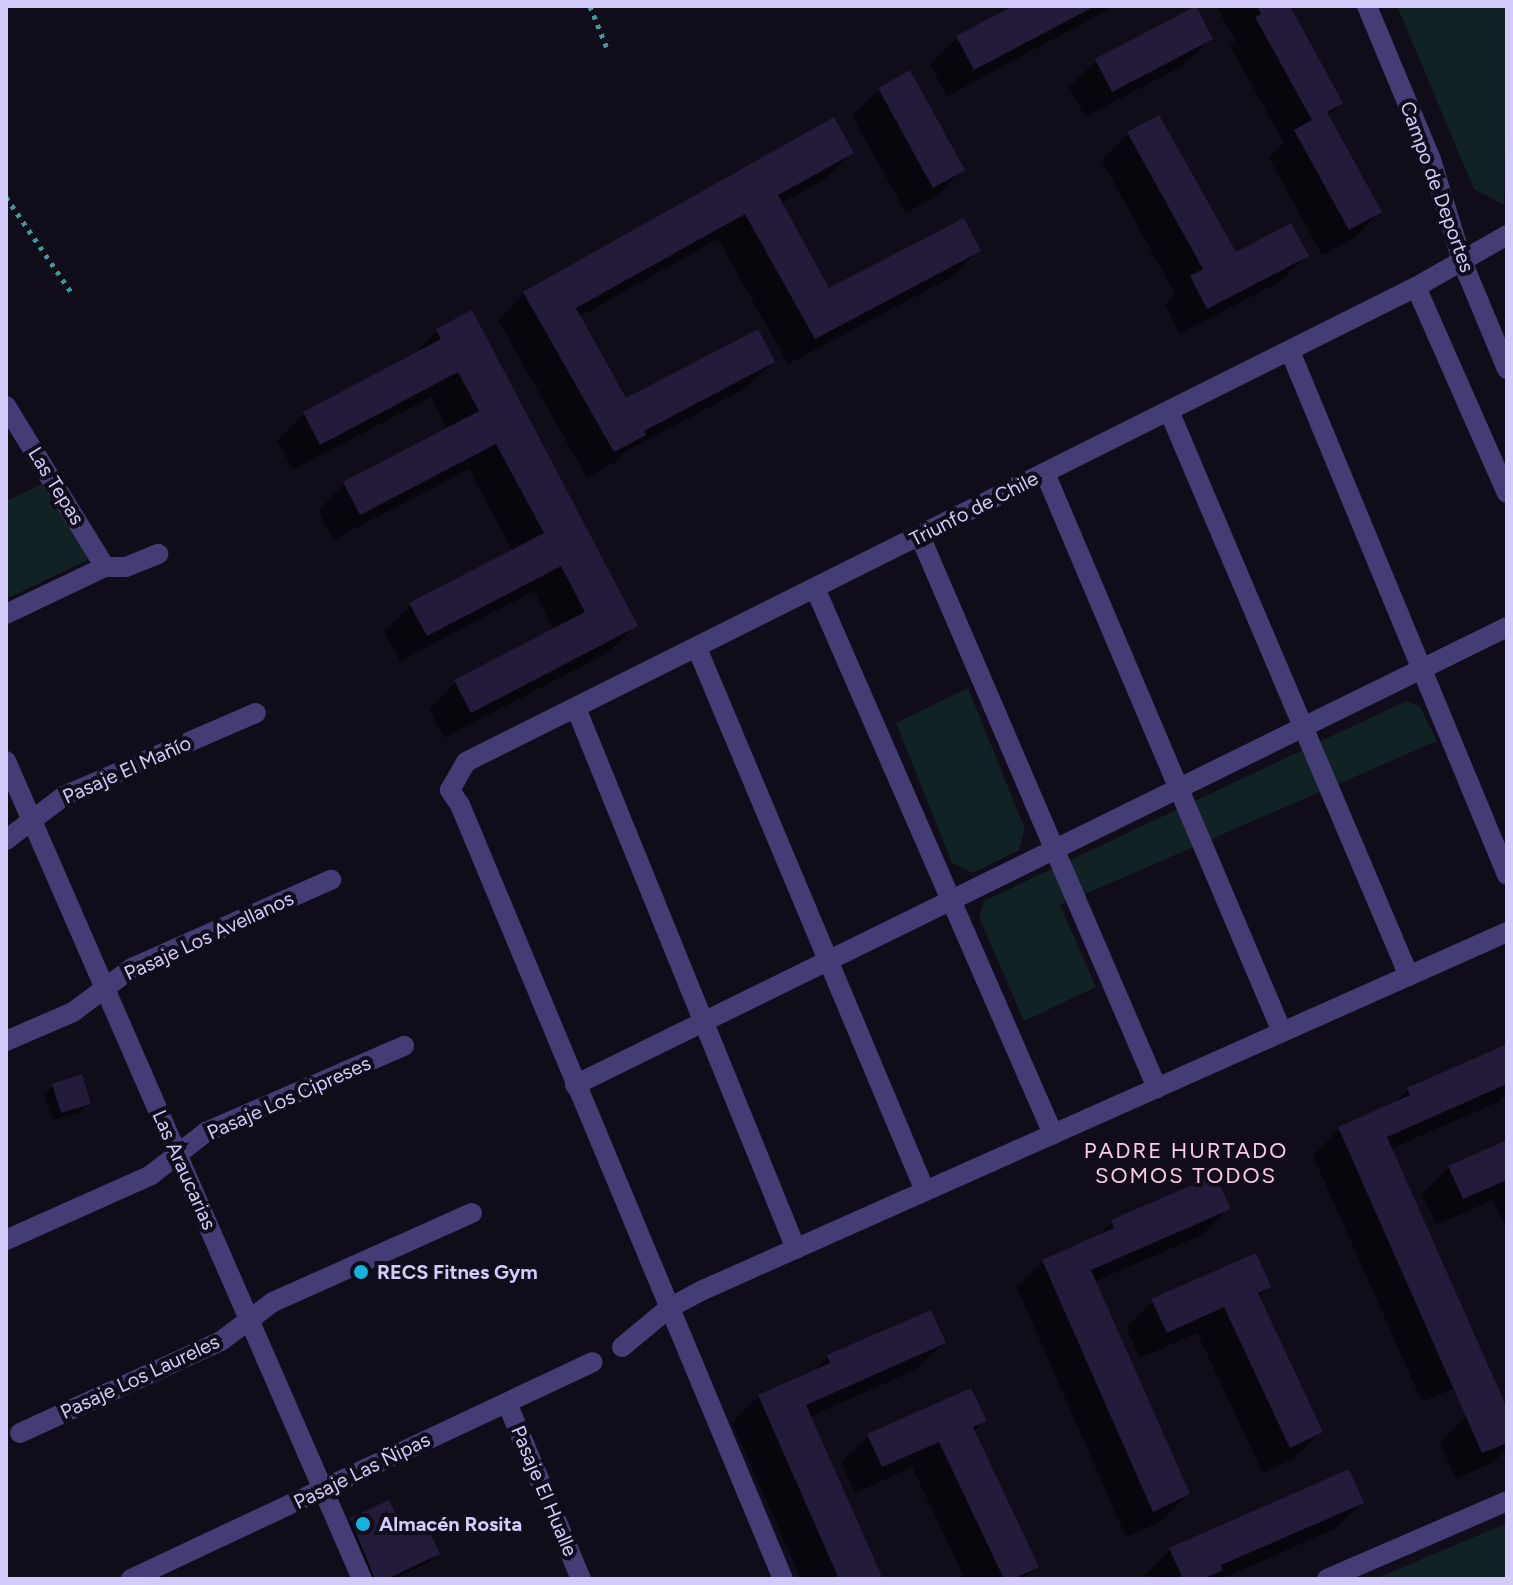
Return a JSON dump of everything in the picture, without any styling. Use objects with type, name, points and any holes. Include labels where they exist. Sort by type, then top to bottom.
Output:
[{"type":"street","name":"Campo de Deportes","points":[[1367,6],[1431,160],[1462,261],[1507,369]]},
{"type":"street","name":"Triunfo de Chile","points":[[575,1085],[460,805],[450,790],[466,762],[1290,351],[1416,287],[1507,235]]},
{"type":"street","points":[[1416,287],[1507,493]]},
{"type":"street","points":[[1290,351],[1507,875]]},
{"type":"street","name":"Las Tepas","points":[[6,406],[105,567]]},
{"type":"street","points":[[1169,411],[1409,976]]},
{"type":"street","points":[[1045,473],[1282,1032]]},
{"type":"street","points":[[920,536],[1157,1088]]},
{"type":"street","points":[[6,614],[105,567],[126,567],[159,554]]},
{"type":"street","points":[[815,588],[1053,1134]]},
{"type":"street","points":[[783,1579],[575,1085],[1507,627]]},
{"type":"street","points":[[697,648],[925,1191]]},
{"type":"street","points":[[576,708],[796,1249]]},
{"type":"street","name":"Pasaje El Mañío","points":[[6,840],[64,796],[256,713]]},
{"type":"street","name":"Las Araucarias","points":[[6,761],[362,1579]]},
{"type":"street","name":"Pasaje Los Avellanos","points":[[6,1041],[73,1012],[132,968],[331,880]]},
{"type":"street","points":[[622,1347],[669,1308],[1507,932]]},
{"type":"street","name":"Pasaje Los Cipreses","points":[[6,1240],[151,1175],[206,1132],[404,1046]]},
{"type":"street","name":"Pasaje Los Laureles","points":[[20,1433],[221,1341],[273,1302],[472,1213]]},
{"type":"street","name":"Pasaje Las Ñipas","points":[[131,1579],[303,1501],[322,1487],[593,1362]]},
{"type":"street","name":"Pasaje El Hualle","points":[[507,1403],[581,1579]]},
{"type":"street","points":[[1327,1579],[1507,1501]]},
{"type":"path","points":[[590,6],[607,48]]},
{"type":"path","points":[[6,197],[73,295]]},
{"type":"shaded area","points":[[1397,6],[1507,6],[1504,205],[1474,189]]},
{"type":"shaded area","points":[[50,480],[88,560],[6,599],[6,501]]},
{"type":"shaded area","points":[[968,688],[1025,829],[1019,850],[973,873],[952,863],[896,723]]},
{"type":"shaded area","points":[[1406,701],[1420,707],[1437,741],[1060,905],[1096,987],[1024,1021],[979,917],[984,901]]},
{"type":"shaded area","points":[[1507,1523],[1507,1579],[1375,1579]]},
{"type":"building","points":[[1013,6],[1095,6],[974,70],[956,36]]},
{"type":"building","points":[[1196,6],[1213,39],[1112,92],[1095,59]]},
{"type":"building","points":[[1257,6],[1290,6],[1343,103],[1327,112],[1382,212],[1349,230],[1294,130],[1312,120],[1255,17],[1261,14]]},
{"type":"building","points":[[910,70],[965,170],[933,188],[878,88]]},
{"type":"building","points":[[1159,115],[1236,252],[1291,223],[1309,256],[1207,309],[1190,276],[1203,269],[1127,132]]},
{"type":"building","points":[[834,117],[854,153],[778,195],[829,288],[964,218],[981,251],[815,339],[745,214],[576,308],[626,398],[758,329],[775,362],[644,431],[646,435],[614,452],[523,292]]},
{"type":"building","points":[[472,310],[638,626],[471,713],[454,680],[585,612],[561,566],[427,636],[409,603],[544,533],[496,444],[360,515],[343,482],[479,411],[458,372],[320,445],[303,412],[441,339],[436,329]]},
{"type":"building","points":[[1507,1044],[1507,1084],[1387,1137],[1507,1408],[1507,1443],[1482,1453],[1338,1127],[1410,1095],[1407,1088]]},
{"type":"building","points":[[82,1074],[91,1104],[61,1113],[52,1084]]},
{"type":"building","points":[[1507,1140],[1507,1180],[1463,1199],[1448,1166]]},
{"type":"building","points":[[1215,1175],[1231,1209],[1091,1270],[1190,1494],[1153,1512],[1042,1260],[1114,1228],[1111,1220]]},
{"type":"building","points":[[1256,1253],[1271,1287],[1258,1293],[1323,1432],[1290,1448],[1224,1307],[1167,1333],[1151,1299]]},
{"type":"building","points":[[931,1310],[946,1343],[806,1405],[883,1579],[839,1579],[758,1395],[830,1363],[827,1355]]},
{"type":"building","points":[[971,1388],[987,1421],[973,1427],[1039,1567],[1013,1579],[1004,1579],[939,1442],[882,1467],[867,1434]]},
{"type":"building","points":[[1349,1469],[1364,1503],[1221,1565],[1223,1570],[1203,1579],[1183,1579],[1169,1548]]},
{"type":"building","points":[[389,1500],[405,1534],[426,1524],[440,1554],[387,1579],[375,1579],[350,1518]]},
{"type":"place","name":"RECS Fitnes Gym","points":[[361,1272]]},
{"type":"place","name":"Almacén Rosita","points":[[363,1524]]},
{"type":"district","name":"PADRE HURTADO SOMOS TODOS","points":[[1186,1162]]}]
